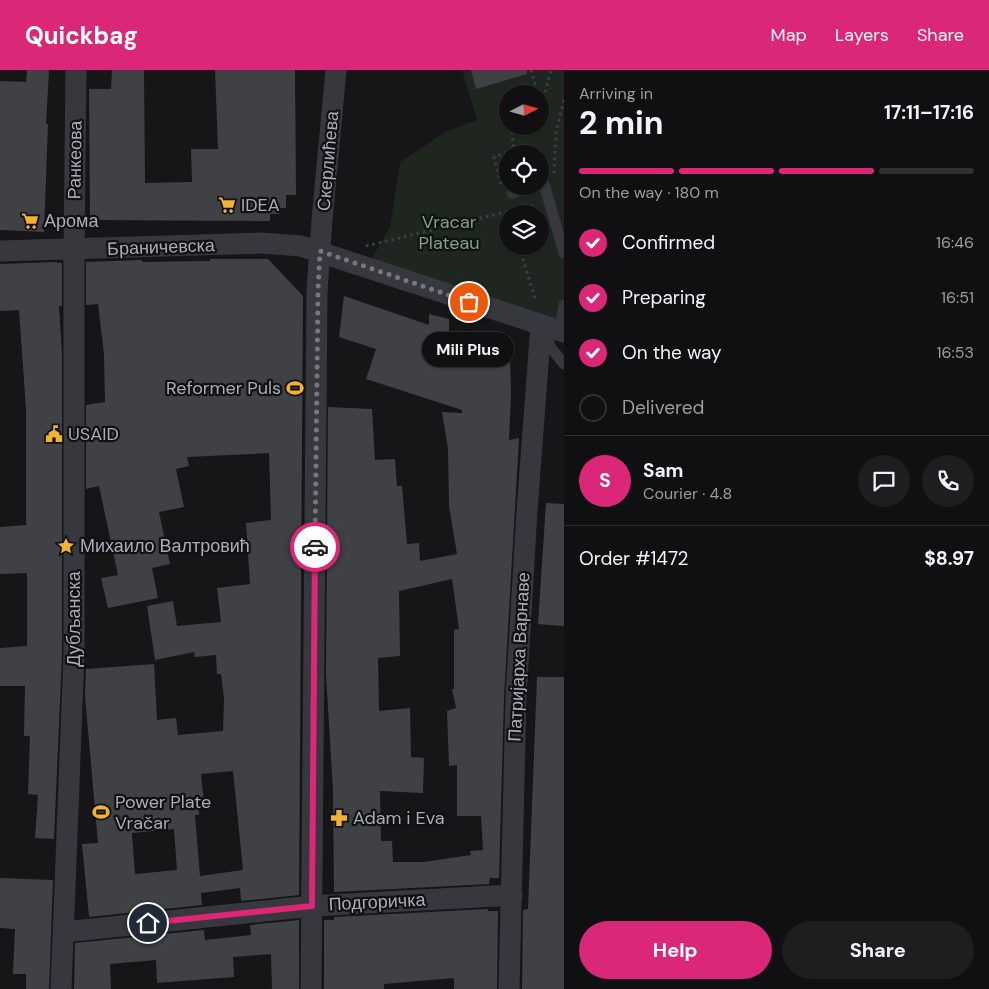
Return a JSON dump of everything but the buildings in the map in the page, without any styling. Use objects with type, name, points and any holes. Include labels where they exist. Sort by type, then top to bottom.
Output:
[{"type":"street","name":"Ранкеова","points":[[74,249],[76,70]]},
{"type":"street","name":"Скерлићева","points":[[311,989],[317,301],[336,70]]},
{"type":"street","name":"Браничевска","points":[[0,251],[261,243],[301,246],[551,324]]},
{"type":"street","name":"Дубљанска","points":[[61,989],[74,654],[74,249]]},
{"type":"street","name":"Патријарха Варнаве","points":[[509,989],[517,687],[527,511],[551,324]]},
{"type":"street","name":"Подгоричка","points":[[64,932],[312,906],[512,894]]},
{"type":"lane","points":[[509,198],[515,195]]},
{"type":"lane","points":[[547,195],[564,253]]},
{"type":"lane","points":[[564,305],[551,324],[551,348],[564,364]]},
{"type":"path","points":[[531,70],[535,85]]},
{"type":"path","points":[[547,85],[552,70]]},
{"type":"path","points":[[554,177],[556,132],[564,100]]},
{"type":"path","points":[[499,155],[494,157],[499,177]]},
{"type":"path","points":[[509,198],[509,205]]},
{"type":"path","points":[[535,205],[549,201]]},
{"type":"path","points":[[353,263],[358,248],[499,215]]},
{"type":"path","points":[[523,255],[551,324]]},
{"type":"green space","name":"Vracar Plateau","points":[[462,70],[564,70],[564,332],[366,268],[390,227],[400,162],[447,131],[477,120]]},
{"type":"way so far","points":[[315,547],[320,251],[469,302]]},
{"type":"place","name":"IDEA","points":[[227,205]]},
{"type":"place","name":"Арома","points":[[30,221]]},
{"type":"place","name":"Mili Plus","points":[[469,302]]},
{"type":"place","name":"Reformer Puls","points":[[295,388]]},
{"type":"place","name":"USAID","points":[[54,434]]},
{"type":"place","name":"Михаило Валтровић","points":[[66,546]]},
{"type":"place","name":"Power Plate Vračar","points":[[101,812]]},
{"type":"place","name":"Adam i Eva","points":[[339,818]]},
{"type":"route","points":[[148,923],[312,906],[315,547]]}]
